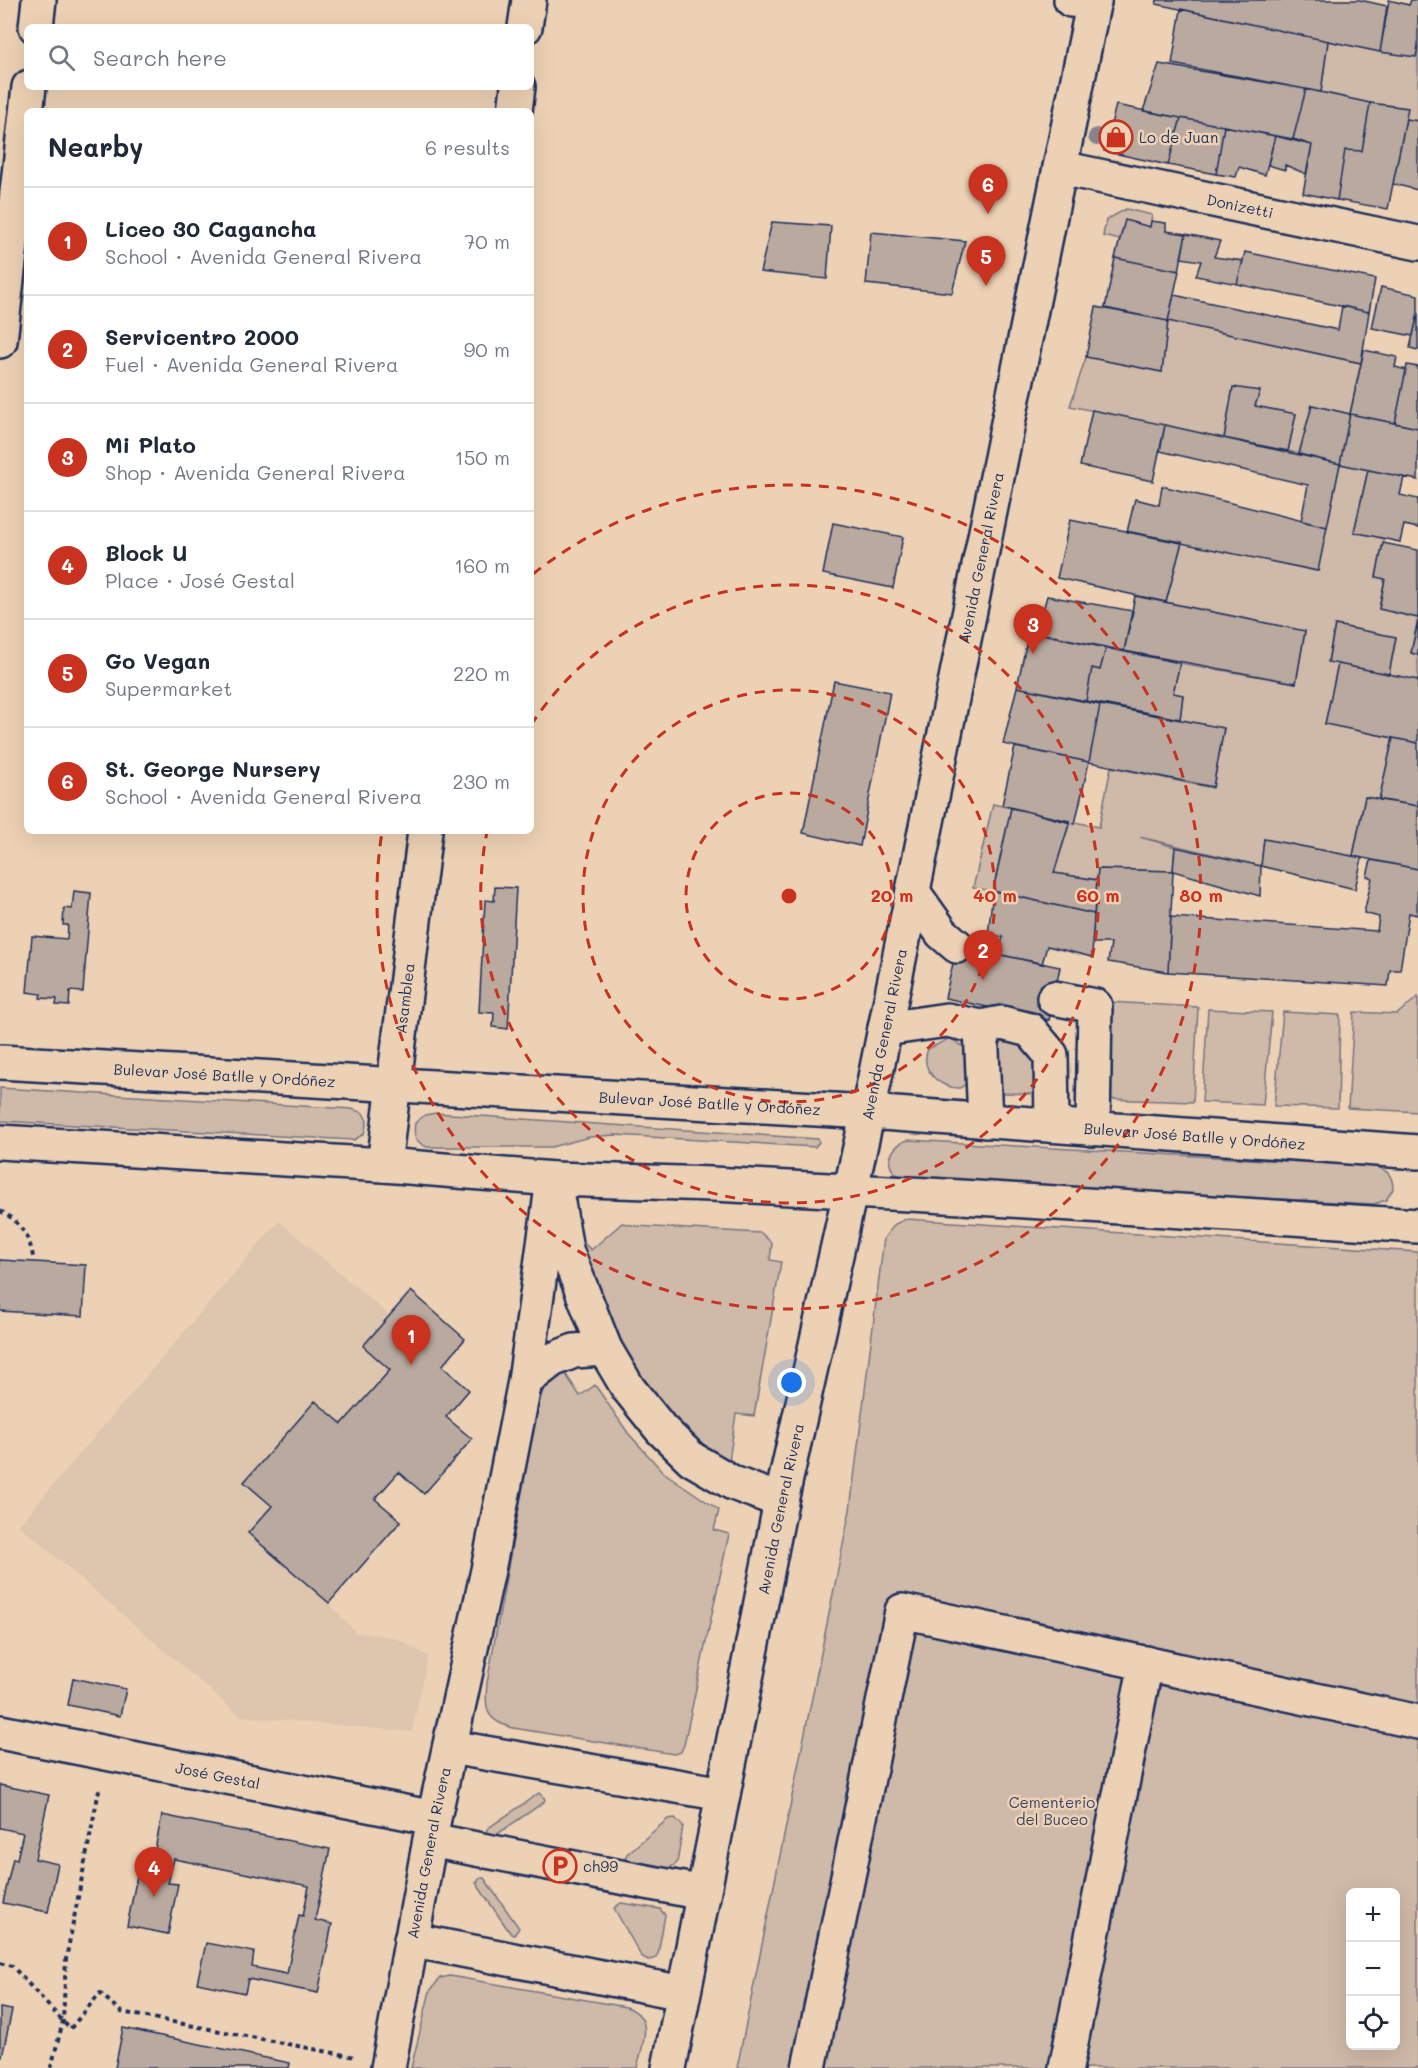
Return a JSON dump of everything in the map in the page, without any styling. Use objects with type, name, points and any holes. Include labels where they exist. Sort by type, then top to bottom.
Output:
[{"type":"main road","points":[[36,24],[39,0]]},
{"type":"main road","points":[[525,24],[529,0]]},
{"type":"main road","name":"Avenida General Rivera","points":[[669,2068],[781,1501],[868,1112],[1061,168],[1086,1]]},
{"type":"main road","points":[[27,108],[29,90]]},
{"type":"main road","points":[[515,108],[518,90]]},
{"type":"main road","points":[[0,341],[24,131]]},
{"type":"main road","name":"Donizetti","points":[[1061,168],[1418,243]]},
{"type":"main road","name":"Asamblea","points":[[384,1165],[425,834]]},
{"type":"main road","points":[[913,892],[942,933],[957,946]]},
{"type":"main road","points":[[1054,998],[1095,1006],[1093,1129]]},
{"type":"main road","points":[[885,1029],[947,1020],[981,1027],[1002,1023],[1030,1030],[1051,1055],[1052,1125]]},
{"type":"main road","points":[[981,1027],[985,1120]]},
{"type":"main road","name":"Bulevar José Batlle y Ordóñez","points":[[0,1062],[868,1112],[1418,1152]]},
{"type":"main road","points":[[0,1142],[384,1165],[554,1179],[712,1184],[1417,1221]]},
{"type":"main road","points":[[554,1179],[566,1250],[606,1349],[628,1388],[661,1429],[692,1459],[733,1483],[781,1501]]},
{"type":"main road","name":"Avenida General Rivera","points":[[388,2066],[432,1829],[488,1570],[525,1381],[554,1179]]},
{"type":"main road","points":[[525,1381],[552,1360],[574,1351],[606,1349]]},
{"type":"main road","points":[[809,2068],[902,1611],[1418,1722]]},
{"type":"main road","points":[[1066,2068],[1146,1663]]},
{"type":"main road","name":"José Gestal","points":[[0,1732],[106,1752],[704,1893]]},
{"type":"main road","points":[[450,1747],[723,1794]]},
{"type":"main road","points":[[411,1940],[683,1993]]},
{"type":"path","points":[[0,1211],[7,1214],[23,1230],[32,1248],[33,1257]]},
{"type":"path","points":[[51,2068],[63,2021],[66,1959],[106,1752]]},
{"type":"path","points":[[0,1964],[12,1966],[70,2029],[100,1993],[121,2012],[388,2066]]},
{"type":"shaded area","points":[[279,1221],[389,1315],[411,1291],[465,1339],[442,1366],[469,1390],[446,1417],[472,1439],[424,1494],[399,1472],[376,1499],[401,1521],[329,1603],[355,1632],[396,1638],[428,1656],[412,1732],[240,1716],[19,1525]]},
{"type":"green space","points":[[1328,41],[1415,57],[1418,46],[1418,121],[1406,119],[1407,108],[1370,103],[1321,92]]},
{"type":"green space","points":[[1126,209],[1152,215],[1150,227],[1120,240],[1103,236],[1106,220]]},
{"type":"green space","points":[[1168,321],[1361,363],[1350,414],[1312,405],[1299,454],[1288,451],[1296,414],[1255,406],[1260,391],[1233,388],[1224,438],[1070,406],[1086,357],[1162,372]]},
{"type":"green space","points":[[1340,464],[1368,470],[1354,532],[1384,538],[1376,577],[1385,579],[1379,609],[1418,618],[1411,653],[1418,655],[1418,680],[1389,674],[1396,637],[1335,625],[1328,661],[1338,664],[1325,724],[1393,738],[1379,800],[1365,797],[1353,856],[1264,839],[1261,866],[1140,837],[1175,847],[1173,871],[1098,869],[1097,880],[1054,873],[1070,821],[1099,827],[1111,767],[1213,788],[1224,729],[1180,719],[1183,695],[1173,693],[1180,663],[1296,683],[1305,631],[1166,602],[1182,542],[1317,571]]},
{"type":"green space","points":[[993,804],[1011,808],[993,891],[973,888]]},
{"type":"green space","points":[[1418,997],[1418,1112],[1348,1108],[1354,1012],[1397,1014]]},
{"type":"green space","points":[[1109,1002],[1198,1007],[1193,1102],[1105,1099]]},
{"type":"green space","points":[[1208,1009],[1272,1012],[1263,1105],[1202,1102]]},
{"type":"green space","points":[[1283,1012],[1340,1015],[1338,1108],[1274,1106]]},
{"type":"green space","points":[[950,1038],[964,1047],[966,1084],[960,1088],[939,1082],[933,1077],[926,1064],[928,1049]]},
{"type":"green space","points":[[1007,1038],[1033,1056],[1039,1092],[1036,1094],[1002,1093],[996,1048]]},
{"type":"green space","points":[[0,1088],[352,1109],[363,1113],[367,1121],[364,1134],[354,1140],[0,1121]]},
{"type":"green space","points":[[436,1113],[818,1139],[819,1142],[815,1147],[615,1135],[590,1137],[551,1147],[427,1147],[416,1138],[415,1123],[425,1115]]},
{"type":"green space","points":[[909,1140],[1375,1166],[1388,1174],[1392,1180],[1393,1189],[1386,1200],[1374,1204],[912,1180],[895,1173],[890,1161],[896,1148]]},
{"type":"green space","name":"Cementerio del Buceo","points":[[906,1219],[1418,1252],[1418,2068],[737,2068],[850,1510],[884,1238],[895,1224]]},
{"type":"green space","points":[[622,1223],[636,1226],[761,1233],[772,1243],[770,1260],[781,1262],[754,1416],[736,1414],[729,1461],[694,1436],[663,1404],[625,1350],[610,1321],[581,1244],[583,1242],[591,1250]]},
{"type":"green space","points":[[563,1370],[580,1396],[595,1385],[628,1433],[663,1472],[719,1510],[714,1530],[729,1534],[681,1752],[674,1754],[513,1728],[492,1717],[487,1707],[487,1683],[536,1412],[545,1388]]},
{"type":"green space","points":[[539,1793],[545,1799],[544,1802],[493,1837],[486,1833],[487,1829]]},
{"type":"green space","points":[[675,1818],[683,1826],[677,1863],[668,1869],[627,1862],[625,1858],[627,1854],[668,1819]]},
{"type":"green space","points":[[480,1878],[484,1878],[519,1928],[514,1935],[511,1934],[476,1883]]},
{"type":"green space","points":[[621,1903],[660,1909],[665,1915],[658,1954],[654,1959],[648,1960],[641,1956],[614,1908]]},
{"type":"green space","points":[[450,1976],[626,2007],[641,2018],[644,2025],[644,2041],[637,2068],[411,2068],[430,1991],[440,1978]]},
{"type":"building","points":[[1157,0],[1360,0],[1387,6],[1380,52],[1156,4]]},
{"type":"building","points":[[1389,0],[1409,5],[1411,0],[1418,0],[1416,57],[1380,52]]},
{"type":"building","points":[[1181,9],[1328,41],[1321,92],[1172,64]]},
{"type":"building","points":[[1159,64],[1306,89],[1293,139],[1143,111]]},
{"type":"building","points":[[1306,89],[1370,103],[1362,151],[1345,150],[1337,200],[1303,193],[1312,145],[1293,139]]},
{"type":"building","points":[[1370,103],[1408,108],[1388,209],[1337,200],[1345,150],[1362,151]]},
{"type":"building","points":[[1116,105],[1181,118],[1168,165],[1104,151]]},
{"type":"building","points":[[1181,118],[1224,126],[1216,174],[1168,165]]},
{"type":"building","points":[[1406,119],[1418,121],[1418,190],[1393,184]]},
{"type":"building","points":[[1224,126],[1275,136],[1265,175],[1239,167],[1236,177],[1216,174]]},
{"type":"building","points":[[1275,136],[1312,145],[1306,174],[1285,165],[1285,170],[1268,165]]},
{"type":"building","points":[[1125,220],[1150,227],[1151,221],[1166,223],[1166,231],[1186,234],[1179,271],[1115,258]]},
{"type":"building","points":[[772,222],[831,226],[827,279],[760,272]]},
{"type":"building","points":[[871,232],[965,241],[952,293],[866,284]]},
{"type":"building","points":[[1186,234],[1220,241],[1214,257],[1243,261],[1237,284],[1196,276],[1201,261],[1181,258]]},
{"type":"building","points":[[1245,252],[1375,279],[1369,312],[1237,284]]},
{"type":"building","points":[[1115,258],[1179,271],[1168,321],[1105,308]]},
{"type":"building","points":[[1381,287],[1418,295],[1418,313],[1413,336],[1372,328]]},
{"type":"building","points":[[1174,295],[1338,330],[1342,306],[1369,312],[1361,363],[1168,321]]},
{"type":"building","points":[[1096,307],[1168,321],[1162,372],[1086,357]]},
{"type":"building","points":[[1418,313],[1418,350],[1410,348]]},
{"type":"building","points":[[1364,350],[1397,357],[1395,367],[1406,370],[1395,423],[1350,414]]},
{"type":"building","points":[[1407,365],[1418,367],[1418,428],[1395,423]]},
{"type":"building","points":[[1233,387],[1260,391],[1255,406],[1296,414],[1288,451],[1224,438]]},
{"type":"building","points":[[1312,405],[1350,414],[1340,464],[1299,454]]},
{"type":"building","points":[[1092,410],[1165,425],[1153,481],[1080,466]]},
{"type":"building","points":[[1350,414],[1418,428],[1418,480],[1340,464]]},
{"type":"building","points":[[1165,425],[1340,464],[1327,527],[1301,521],[1308,485],[1160,451]]},
{"type":"building","points":[[1368,470],[1404,477],[1400,495],[1418,499],[1418,528],[1404,525],[1400,542],[1354,532]]},
{"type":"building","points":[[1162,486],[1327,527],[1318,571],[1127,532],[1135,499],[1159,505]]},
{"type":"building","points":[[1070,520],[1182,542],[1166,602],[1057,578]]},
{"type":"building","points":[[833,523],[903,537],[893,588],[823,574]]},
{"type":"building","points":[[1383,543],[1418,550],[1418,618],[1379,609],[1385,579],[1376,577]]},
{"type":"building","points":[[1047,596],[1133,611],[1124,651],[1029,631],[1034,612],[1042,614]]},
{"type":"building","points":[[1135,596],[1305,631],[1296,683],[1124,651]]},
{"type":"building","points":[[1418,621],[1418,655],[1411,653]]},
{"type":"building","points":[[1335,625],[1396,637],[1389,674],[1328,662]]},
{"type":"building","points":[[1029,631],[1106,648],[1100,670],[1092,668],[1086,701],[1017,687]]},
{"type":"building","points":[[1106,648],[1180,663],[1173,693],[1183,695],[1180,719],[1086,701],[1092,668],[1100,670]]},
{"type":"building","points":[[1338,664],[1418,680],[1418,743],[1325,724]]},
{"type":"building","points":[[834,681],[890,692],[860,846],[803,833]]},
{"type":"building","points":[[1017,687],[1100,705],[1089,762],[1003,744]]},
{"type":"building","points":[[1100,705],[1224,728],[1213,787],[1089,762]]},
{"type":"building","points":[[1393,738],[1418,743],[1418,806],[1379,800]]},
{"type":"building","points":[[1015,747],[1089,762],[1075,824],[1002,805]]},
{"type":"building","points":[[1365,797],[1418,806],[1418,869],[1353,856]]},
{"type":"building","points":[[1011,808],[1070,821],[1054,873],[1097,880],[1094,914],[993,891]]},
{"type":"building","points":[[1264,839],[1362,858],[1355,889],[1261,866]]},
{"type":"building","points":[[1175,847],[1261,866],[1260,896],[1173,871]]},
{"type":"building","points":[[1371,860],[1418,869],[1417,915],[1409,913],[1400,970],[1390,970],[1388,986],[1168,972],[1171,917],[1377,931],[1379,917],[1364,913],[1372,878],[1367,876]]},
{"type":"building","points":[[1098,869],[1173,871],[1168,972],[1108,962],[1111,943],[1092,943]]},
{"type":"building","points":[[495,887],[516,888],[508,1029],[493,1027],[494,1013],[479,1012],[485,900],[494,901]]},
{"type":"building","points":[[74,891],[91,893],[83,992],[70,991],[69,1006],[56,1005],[57,999],[40,998],[41,994],[27,992],[32,936],[67,939],[68,925],[63,925],[64,908],[72,909]]},
{"type":"building","points":[[993,891],[1094,914],[1092,957],[1047,946],[1042,964],[998,954],[1003,937],[988,935]]},
{"type":"building","points":[[957,946],[1060,967],[1049,1020],[945,998]]},
{"type":"building","points":[[0,1260],[86,1265],[83,1316],[0,1311]]},
{"type":"building","points":[[411,1291],[465,1339],[442,1366],[469,1390],[446,1417],[472,1439],[424,1494],[399,1472],[375,1499],[401,1521],[329,1603],[248,1533],[272,1506],[244,1482],[315,1401],[342,1424],[390,1370],[363,1346]]},
{"type":"building","points":[[73,1678],[126,1689],[120,1716],[68,1705]]},
{"type":"building","points":[[0,1785],[49,1795],[35,1859],[58,1864],[48,1912],[3,1903],[13,1858],[17,1859],[23,1833],[0,1828]]},
{"type":"building","points":[[162,1815],[330,1849],[315,1920],[332,1924],[318,1993],[248,1979],[245,1993],[197,1983],[206,1943],[254,1952],[252,1967],[287,1974],[299,1915],[303,1916],[309,1886],[174,1859],[168,1883],[178,1884],[168,1934],[127,1926],[138,1871],[150,1874]]},
{"type":"building","points":[[0,2008],[12,2010],[2,2057],[0,2057]]},
{"type":"building","points":[[123,2028],[290,2063],[289,2068],[115,2068]]},
{"type":"place","name":"Lo de Juan","points":[[1116,137]]},
{"type":"place","name":"St. George Nursery","points":[[988,214]]},
{"type":"place","name":"Go Vegan","points":[[986,286]]},
{"type":"place","name":"Mi Plato","points":[[1033,654]]},
{"type":"place","name":"Servicentro 2000","points":[[983,980]]},
{"type":"place","name":"Liceo 30 Cagancha","points":[[411,1365]]},
{"type":"place","name":"ch99","points":[[560,1866]]},
{"type":"place","name":"Block U","points":[[154,1897]]}]
